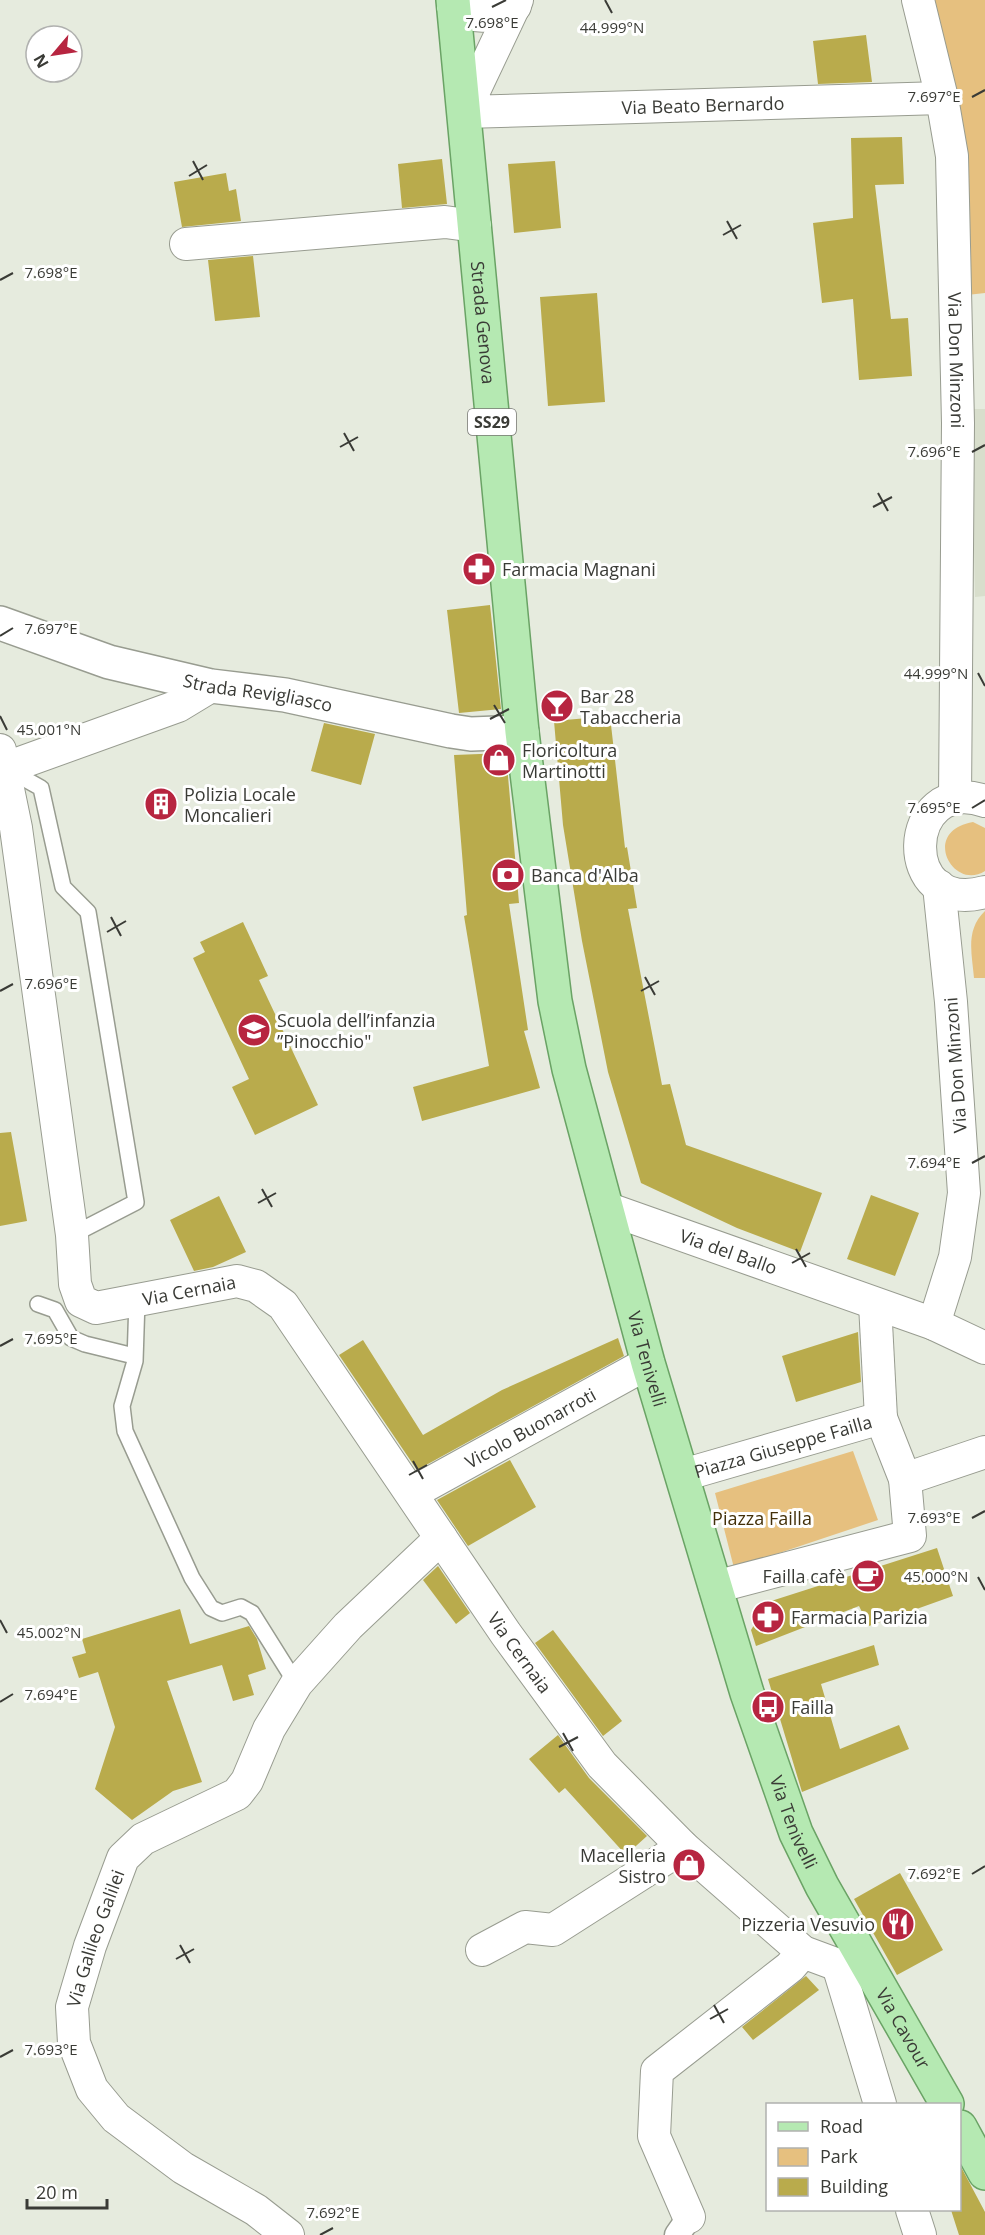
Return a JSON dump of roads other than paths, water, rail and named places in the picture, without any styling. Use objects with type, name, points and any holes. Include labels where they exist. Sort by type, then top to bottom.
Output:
[{"type":"main road","name":"Strada Genova","points":[[453,3],[522,737]]},
{"type":"main road","name":"Via Tenivelli","points":[[522,737],[555,1000],[569,1069],[606,1208],[648,1363],[747,1694],[796,1833],[822,1886],[848,1958]]},
{"type":"main road","name":"Via Cavour","points":[[848,1958],[946,2103]]},
{"type":"main road","points":[[961,2129],[985,2173]]},
{"type":"street","name":"Via Don Minzoni","points":[[918,0],[942,98],[952,156],[970,800]]},
{"type":"street","points":[[453,3],[465,13],[487,17],[516,3]]},
{"type":"street","points":[[464,112],[516,3]]},
{"type":"street","name":"Via Beato Bernardo","points":[[464,112],[942,98]]},
{"type":"street","points":[[186,244],[445,222],[475,226]]},
{"type":"street","name":"Strada Revigliasco","points":[[0,623],[109,662],[211,686],[285,695],[451,731],[522,737]]},
{"type":"street","points":[[3,759],[178,706],[211,686]]},
{"type":"street","name":"Via Cernaia","points":[[3,759],[16,828],[72,1235],[75,1284],[81,1301],[96,1308],[237,1281],[256,1286],[283,1305],[506,1634],[602,1765],[683,1848],[803,1952],[848,1958]]},
{"type":"street","points":[[970,800],[940,805],[928,816],[921,830],[918,846],[921,861],[928,875],[939,886],[961,895],[979,893]]},
{"type":"street","name":"Via Don Minzoni","points":[[933,1324],[955,1257],[964,1193],[946,945],[939,886]]},
{"type":"street","points":[[946,945],[979,893]]},
{"type":"street","name":"Via del Ballo","points":[[606,1208],[933,1324],[985,1348]]},
{"type":"street","points":[[875,1304],[880,1418]]},
{"type":"street","name":"Vicolo Buonarroti","points":[[412,1493],[648,1363]]},
{"type":"street","name":"Piazza Giuseppe Failla","points":[[683,1475],[880,1418],[905,1479],[910,1536],[715,1587]]},
{"type":"street","points":[[905,1479],[985,1452]]},
{"type":"street","name":"Via Galileo Galilei","points":[[288,2235],[256,2210],[183,2168],[116,2118],[92,2088],[74,2043],[72,2007],[90,1946],[123,1858],[143,1839],[237,1794],[247,1781],[269,1729],[296,1682],[348,1626],[441,1538]]},
{"type":"street","points":[[482,1950],[525,1927],[553,1930],[683,1848]]},
{"type":"street","points":[[683,2226],[654,2136],[657,2071],[790,1967],[803,1952]]},
{"type":"street","points":[[848,1958],[880,2103]]},
{"type":"street","points":[[912,2211],[920,2235]]},
{"type":"lane","points":[[3,759],[41,788],[63,886],[88,912],[136,1202],[72,1235]]},
{"type":"lane","points":[[137,1300],[135,1361],[122,1406],[125,1431],[192,1578],[211,1608],[222,1613],[241,1607],[252,1613],[296,1682]]},
{"type":"lane","points":[[38,1304],[56,1310],[71,1338],[94,1347],[134,1356]]},
{"type":"place","name":"Farmacia Magnani","points":[[479,569]]},
{"type":"place","name":"Bar 28 Tabaccheria","points":[[557,706]]},
{"type":"place","name":"Floricoltura Martinotti","points":[[499,760]]},
{"type":"place","name":"Polizia Locale Moncalieri","points":[[161,804]]},
{"type":"place","name":"Banca d'Alba","points":[[508,875]]},
{"type":"place","name":"Scuola dell’infanzia ”Pinocchio\"","points":[[254,1030]]},
{"type":"place","name":"Failla cafè","points":[[868,1576]]},
{"type":"place","name":"Farmacia Parizia","points":[[768,1617]]},
{"type":"place","name":"Failla","points":[[768,1707]]},
{"type":"place","name":"Macelleria Sistro","points":[[689,1865]]},
{"type":"place","name":"Pizzeria Vesuvio","points":[[898,1924]]},
{"type":"park label","name":"Piazza Failla","points":[[762,1518]]}]
